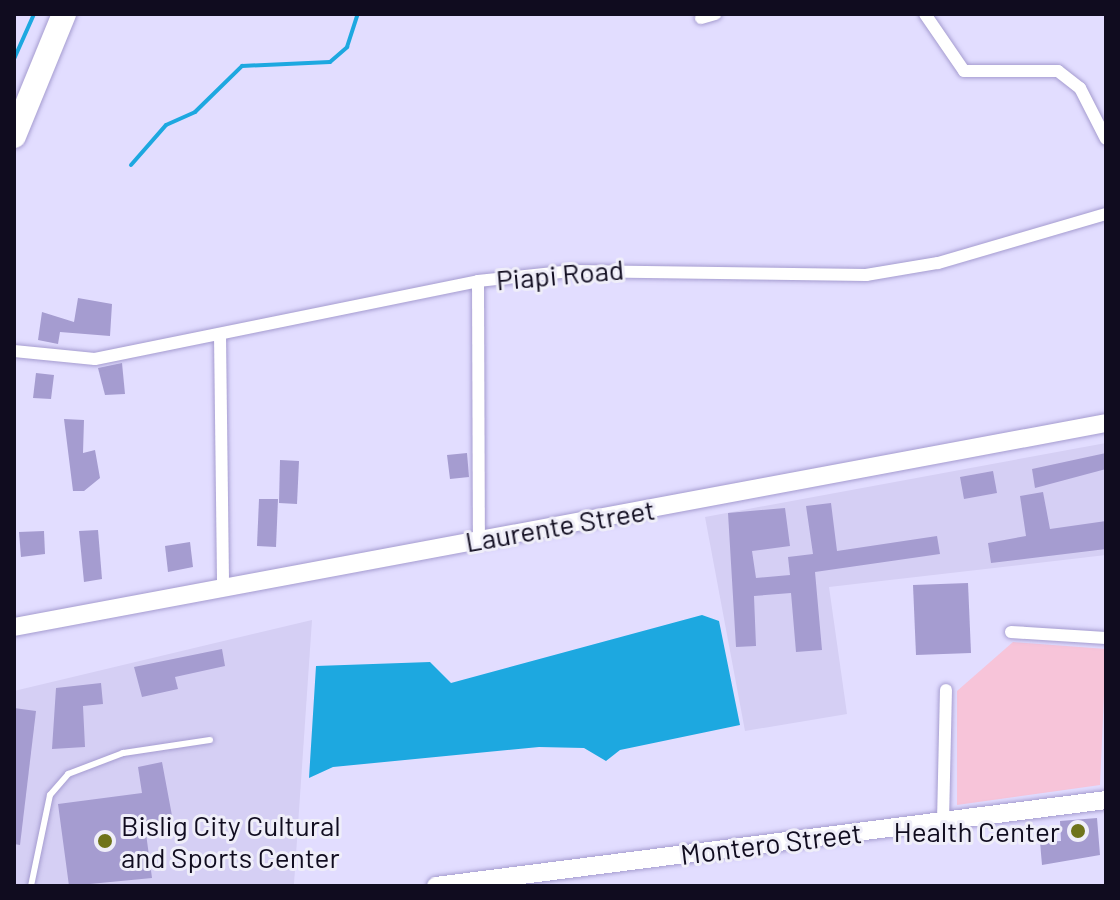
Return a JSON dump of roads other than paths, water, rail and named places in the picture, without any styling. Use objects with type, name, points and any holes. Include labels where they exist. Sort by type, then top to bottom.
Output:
[{"type":"highway","points":[[14,136],[64,14]]},
{"type":"street","points":[[701,18],[715,14]]},
{"type":"street","points":[[925,14],[964,71],[1037,67],[1080,88],[1106,139]]},
{"type":"street","name":"Piapi Road","points":[[14,351],[95,359],[478,281],[630,267],[866,275],[938,263],[1106,214]]},
{"type":"street","points":[[478,281],[479,539]]},
{"type":"street","points":[[220,335],[223,588]]},
{"type":"street","name":"Laurente Street","points":[[14,627],[479,539],[817,482],[1106,423]]},
{"type":"street","points":[[1011,632],[1106,638]]},
{"type":"street","points":[[943,821],[946,690]]},
{"type":"street","name":"Montero Street","points":[[436,886],[1106,800]]},
{"type":"lane","points":[[31,886],[50,795],[68,774],[123,753],[210,740]]},
{"type":"water","points":[[702,615],[719,621],[740,725],[620,750],[606,761],[584,748],[539,747],[333,767],[309,778],[316,666],[430,662],[451,683]]},
{"type":"waterway","points":[[14,59],[34,14]]},
{"type":"waterway","points":[[131,165],[166,125],[195,112],[242,66],[330,62],[347,47],[358,14]]},
{"type":"place","name":"Health Center","points":[[1078,831]]},
{"type":"place","name":"Bislig City Cultural and Sports Center","points":[[105,841]]}]
